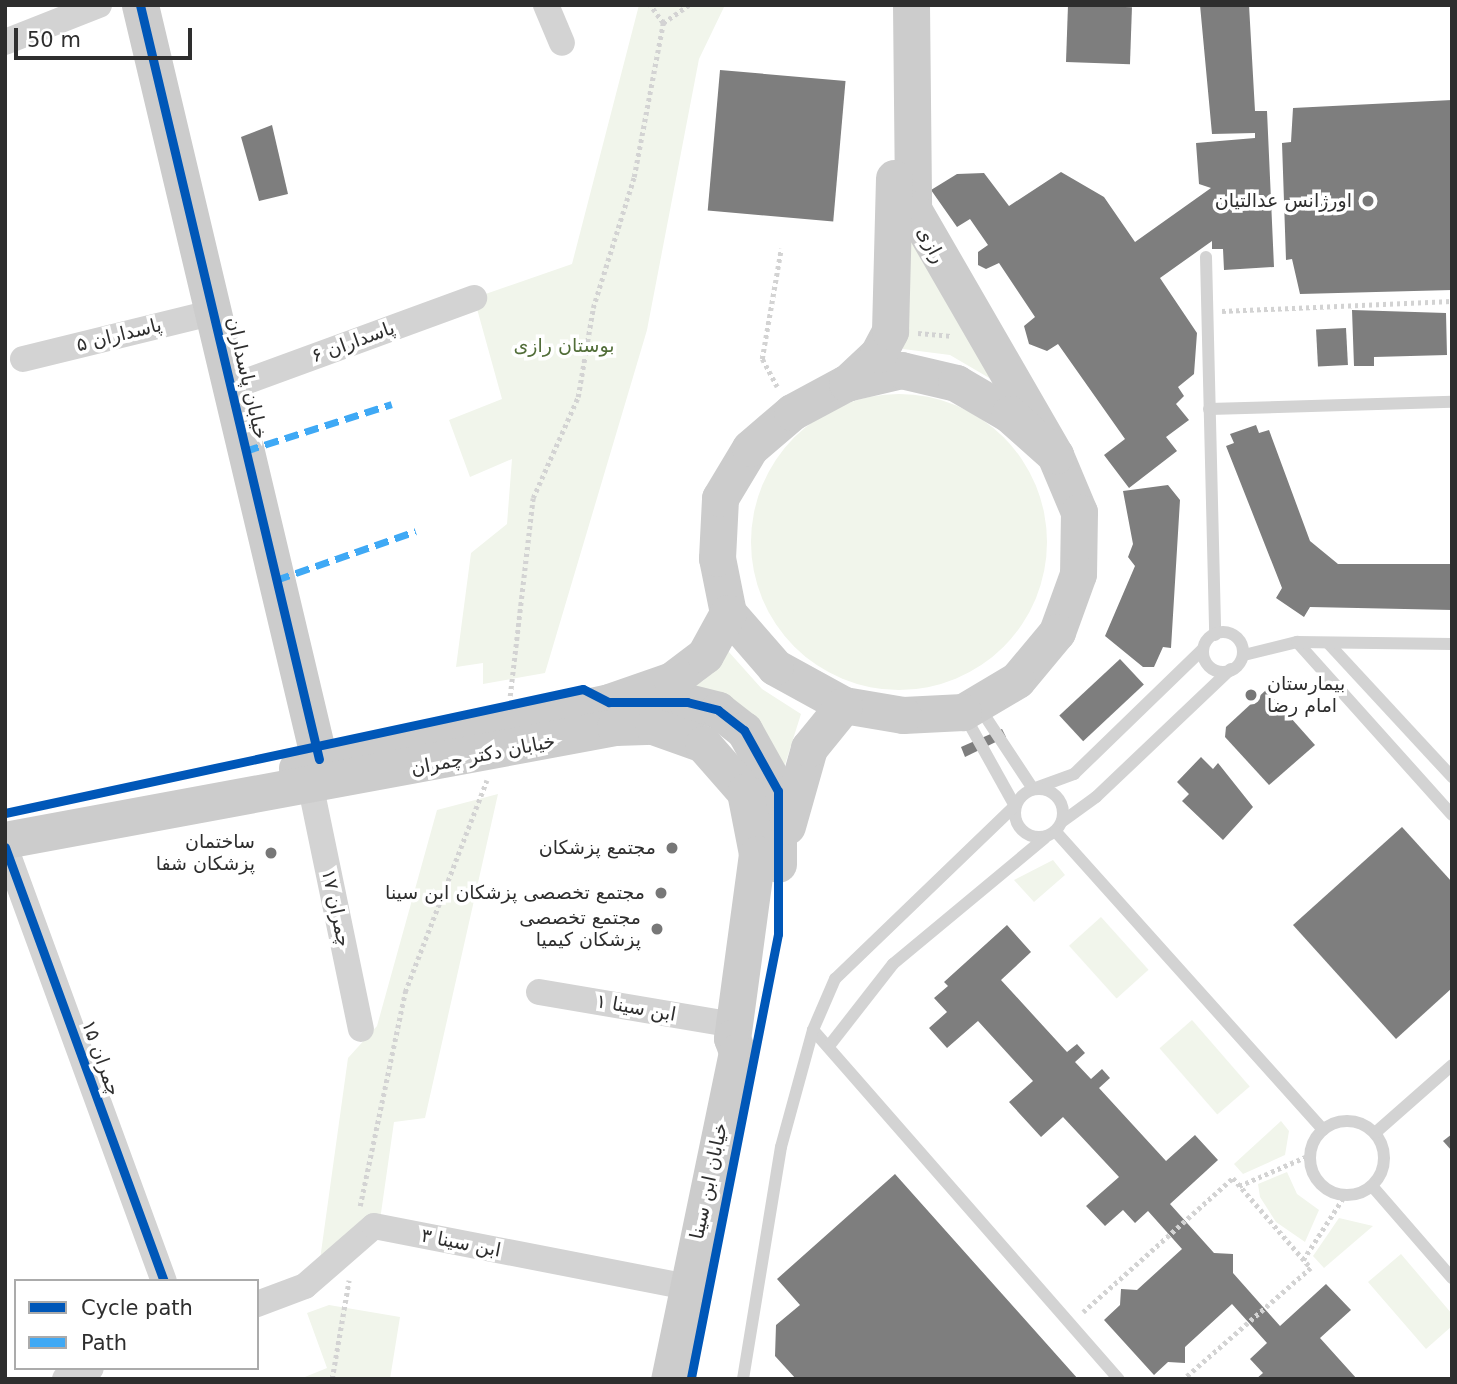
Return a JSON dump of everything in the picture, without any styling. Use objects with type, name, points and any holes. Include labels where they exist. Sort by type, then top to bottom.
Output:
[{"type":"main road","name":"خیابان پاسداران","points":[[140,5],[214,312],[315,774]]},
{"type":"main road","name":"رازی","points":[[890,331],[891,5]]},
{"type":"main road","name":"رازی","points":[[911,5],[913,209],[1055,455],[1079,512],[1078,574],[1057,632],[1017,680],[971,708]]},
{"type":"main road","points":[[890,331],[878,354],[846,383],[792,412],[750,448],[720,498],[716,558],[728,613],[775,667],[844,705],[903,715],[971,708]]},
{"type":"main road","points":[[846,383],[901,370],[956,383],[1009,414],[1055,455]]},
{"type":"main road","points":[[315,774],[609,702],[672,680],[705,654],[728,613]]},
{"type":"main road","points":[[609,702],[687,702],[718,710],[744,730],[778,791],[781,847]]},
{"type":"main road","points":[[736,1039],[748,1041],[781,847],[809,748],[844,705]]},
{"type":"main road","name":"خیابان دکتر چمران","points":[[5,841],[220,800],[315,774],[499,753],[615,727],[653,726],[703,744],[726,764],[744,792],[757,854],[740,985]]},
{"type":"main road","name":"خیابان ابن سینا","points":[[669,1379],[736,1039],[740,985]]},
{"type":"street","points":[[5,42],[99,5]]},
{"type":"street","points":[[547,5],[562,43]]},
{"type":"street","name":"پاسداران ۶","points":[[231,387],[474,298]]},
{"type":"street","name":"پاسداران ۵","points":[[23,359],[214,312]]},
{"type":"street","name":"چمران ۱۷","points":[[315,774],[361,1029]]},
{"type":"street","name":"چمران ۱۵","points":[[5,847],[163,1279]]},
{"type":"street","name":"ابن سینا ۱","points":[[539,992],[736,1039]]},
{"type":"street","name":"ابن سینا ۳","points":[[259,1303],[305,1286],[374,1226],[687,1287]]},
{"type":"street","points":[[65,1379],[86,1370]]},
{"type":"lane","points":[[743,1379],[781,1147],[813,1030],[835,979],[1033,789],[1074,774],[1215,635],[1206,257]]},
{"type":"lane","points":[[1209,405],[1452,395]]},
{"type":"lane","points":[[1209,405],[1452,402]]},
{"type":"lane","points":[[1215,635],[1235,635],[1244,654]]},
{"type":"lane","points":[[1297,642],[1452,815]]},
{"type":"lane","points":[[829,1046],[894,964],[1096,797],[1244,654],[1297,642],[1452,644]]},
{"type":"lane","points":[[1328,643],[1447,772],[1424,783]]},
{"type":"lane","points":[[1202,650],[1211,669],[1231,669]]},
{"type":"lane","points":[[971,708],[1033,789],[1057,796],[1055,830],[1323,1130]]},
{"type":"lane","points":[[971,708],[1015,806],[1021,831],[1055,830]]},
{"type":"lane","points":[[813,1030],[1119,1379]]},
{"type":"lane","points":[[1375,1133],[1452,1065]]},
{"type":"lane","points":[[1350,1121],[1375,1133],[1384,1160],[1372,1186],[1345,1195],[1320,1182],[1310,1155],[1323,1130],[1350,1121]]},
{"type":"lane","points":[[1372,1186],[1452,1278]]},
{"type":"path","points":[[650,5],[663,23]]},
{"type":"path","points":[[510,704],[508,671],[533,498],[578,397],[593,308],[634,177],[663,23],[690,5]]},
{"type":"path","points":[[781,248],[762,359],[792,412]]},
{"type":"path","points":[[1207,312],[1452,301]]},
{"type":"path","points":[[890,331],[987,339]]},
{"type":"path","points":[[497,706],[522,701]]},
{"type":"path","points":[[332,1379],[353,1242],[405,992],[499,753]]},
{"type":"path","points":[[1239,1186],[1310,1155]]},
{"type":"path","points":[[1070,1323],[1233,1178],[1311,1268],[1184,1379]]},
{"type":"path","points":[[1303,1260],[1345,1195]]},
{"type":"green space","name":"بوستان رازی","points":[[639,5],[725,5],[699,59],[647,330],[545,673],[483,684],[483,663],[456,667],[471,553],[507,524],[512,459],[470,477],[449,420],[502,399],[474,298],[572,264]]},
{"type":"green space","points":[[905,227],[991,379],[950,355],[903,349]]},
{"type":"green space","points":[[899,394],[928,397],[956,405],[993,428],[1013,448],[1036,485],[1044,513],[1047,542],[1044,571],[1036,599],[1013,636],[993,656],[956,679],[928,687],[899,690],[870,687],[842,679],[805,656],[785,636],[762,599],[754,571],[751,542],[754,513],[762,485],[785,448],[805,428],[842,405],[870,397]]},
{"type":"green space","points":[[728,651],[762,689],[801,714],[776,793],[681,689],[703,681]]},
{"type":"green space","points":[[498,794],[425,1118],[394,1122],[379,1227],[318,1274],[348,1058],[377,1026],[437,810]]},
{"type":"green space","points":[[1053,860],[1065,875],[1034,902],[1014,880]]},
{"type":"green space","points":[[1101,917],[1149,970],[1117,999],[1069,946]]},
{"type":"green space","points":[[1192,1020],[1250,1086],[1217,1115],[1160,1048]]},
{"type":"green space","points":[[1281,1121],[1289,1131],[1285,1155],[1243,1174],[1234,1164]]},
{"type":"green space","points":[[1287,1172],[1297,1194],[1319,1210],[1305,1242],[1276,1222],[1260,1197],[1258,1184]]},
{"type":"green space","points":[[1339,1218],[1373,1226],[1324,1268],[1313,1256]]},
{"type":"green space","points":[[1401,1254],[1452,1314],[1452,1326],[1426,1349],[1368,1282]]},
{"type":"green space","points":[[329,1305],[400,1317],[390,1379],[300,1379],[327,1368],[307,1313]]},
{"type":"building","points":[[1068,5],[1132,7],[1130,64],[1066,62]]},
{"type":"building","points":[[1200,5],[1249,5],[1255,111],[1267,111],[1274,267],[1224,270],[1223,249],[1212,249],[1212,241],[1160,278],[1197,333],[1194,374],[1178,387],[1184,396],[1176,404],[1189,420],[1166,437],[1177,451],[1129,488],[1104,455],[1125,439],[1058,344],[1047,351],[1029,344],[1024,326],[1035,317],[999,263],[986,269],[978,265],[978,252],[988,245],[970,219],[957,227],[931,190],[957,174],[984,173],[1009,206],[1061,172],[1104,197],[1135,242],[1211,188],[1199,184],[1196,143],[1255,138],[1255,133],[1212,134]]},
{"type":"building","points":[[720,70],[846,81],[833,221],[708,210]]},
{"type":"building","name":"اورژانس عدالتیان","points":[[1452,100],[1452,290],[1300,294],[1292,259],[1286,260],[1282,143],[1291,142],[1293,108]]},
{"type":"building","points":[[272,125],[288,194],[259,201],[241,137]]},
{"type":"building","points":[[1352,310],[1446,313],[1447,355],[1374,357],[1374,366],[1354,366]]},
{"type":"building","points":[[1346,328],[1348,365],[1318,367],[1316,330]]},
{"type":"building","points":[[1256,425],[1259,433],[1269,430],[1310,541],[1338,564],[1452,564],[1452,610],[1310,607],[1304,617],[1276,598],[1282,588],[1226,446],[1234,443],[1230,434]]},
{"type":"building","points":[[1168,485],[1180,500],[1171,648],[1163,647],[1154,667],[1143,667],[1105,636],[1135,566],[1128,557],[1133,544],[1123,491]]},
{"type":"building","points":[[1120,659],[1144,685],[1083,741],[1059,716]]},
{"type":"building","points":[[1266,690],[1315,745],[1269,785],[1225,737],[1226,727]]},
{"type":"building","points":[[1002,729],[1006,737],[965,757],[961,747]]},
{"type":"building","points":[[1201,757],[1213,769],[1218,763],[1253,807],[1223,840],[1182,801],[1189,794],[1177,782]]},
{"type":"building","points":[[1402,827],[1452,882],[1452,988],[1396,1039],[1293,925]]},
{"type":"building","points":[[1007,925],[1031,952],[1001,980],[1067,1052],[1077,1044],[1085,1053],[1075,1062],[1091,1079],[1102,1069],[1110,1078],[1099,1088],[1166,1161],[1195,1135],[1218,1160],[1170,1204],[1214,1253],[1233,1254],[1233,1273],[1280,1326],[1326,1284],[1351,1310],[1320,1338],[1357,1379],[1256,1379],[1263,1373],[1250,1359],[1267,1343],[1232,1304],[1185,1347],[1185,1363],[1168,1362],[1154,1375],[1104,1320],[1120,1305],[1121,1289],[1137,1290],[1182,1249],[1148,1211],[1135,1223],[1123,1210],[1105,1226],[1086,1206],[1119,1177],[1063,1117],[1041,1137],[1009,1102],[1033,1081],[978,1021],[947,1048],[929,1028],[947,1012],[934,998],[948,986],[944,982]]},
{"type":"building","points":[[1452,1134],[1452,1151],[1443,1141]]},
{"type":"building","points":[[895,1174],[1078,1379],[796,1379],[775,1356],[776,1325],[800,1305],[777,1279]]},
{"type":"marked path","points":[[245,451],[392,404]]},
{"type":"marked path","points":[[276,580],[416,531]]},
{"type":"cycle path","points":[[140,5],[319,759]]},
{"type":"cycle path","points":[[5,813],[583,689],[609,702],[687,702],[718,710],[744,730],[778,791],[778,934],[691,1379]]},
{"type":"cycle path","points":[[5,847],[163,1279]]},
{"type":"place","name":"اورژانس عدالتیان","points":[[1368,201]]},
{"type":"place","name":"بیمارستان امام رضا","points":[[1251,695]]},
{"type":"place","name":"مجتمع پزشکان","points":[[672,848]]},
{"type":"place","name":"ساختمان پزشکان شفا","points":[[271,853]]},
{"type":"place","name":"مجتمع تخصصی پزشکان ابن سینا","points":[[661,893]]},
{"type":"place","name":"مجتمع تخصصی پزشکان کیمیا","points":[[657,929]]}]
